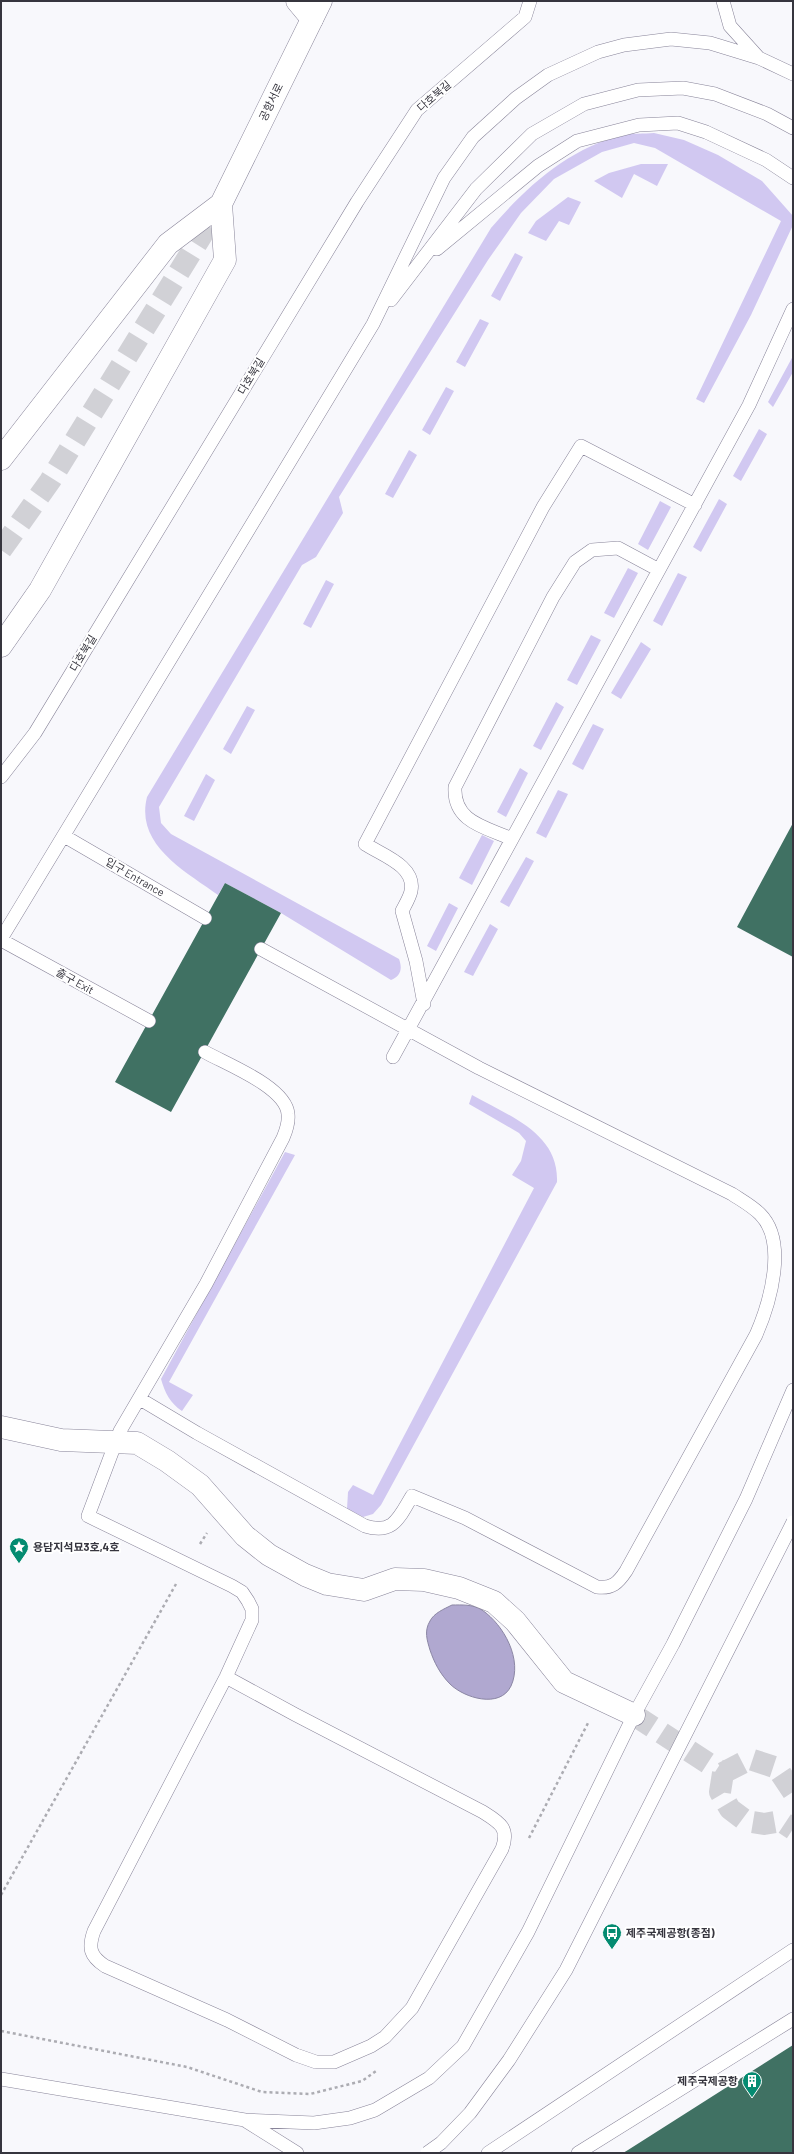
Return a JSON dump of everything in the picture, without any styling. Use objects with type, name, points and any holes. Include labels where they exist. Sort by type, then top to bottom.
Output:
[{"type":"street","points":[[297,1],[316,10]]},
{"type":"street","name":"공항서로","points":[[221,204],[316,10]]},
{"type":"street","points":[[1,459],[168,244],[221,204]]},
{"type":"street","points":[[1,646],[40,590],[225,260],[221,204]]},
{"type":"street","points":[[1,1427],[62,1440],[137,1443],[167,1461],[200,1485],[245,1536],[269,1555],[305,1575],[327,1584],[364,1590],[395,1579],[424,1580],[459,1588],[494,1602],[515,1621],[564,1682],[634,1715]]},
{"type":"lane","name":"다호북길","points":[[1,778],[35,733],[357,202],[417,110],[525,17],[530,1]]},
{"type":"lane","points":[[723,1],[730,26],[759,58]]},
{"type":"lane","points":[[1,940],[373,324],[444,178],[473,137],[516,98],[548,75],[598,52],[624,45],[671,39],[710,42],[759,58],[793,74]]},
{"type":"lane","points":[[373,324],[476,189],[532,134],[584,104],[638,90],[683,88],[715,94],[767,114],[793,128]]},
{"type":"lane","points":[[419,263],[538,166],[577,141],[639,125],[678,123],[706,132],[766,160],[793,178]]},
{"type":"lane","points":[[394,1057],[749,405],[793,309]]},
{"type":"lane","points":[[424,1004],[416,961],[402,911],[411,893],[411,878],[402,867],[365,844],[543,507],[581,446],[695,505]]},
{"type":"lane","points":[[512,839],[465,817],[457,807],[455,787],[553,597],[576,562],[592,550],[618,548],[659,570]]},
{"type":"lane","name":"입구 Entrance","points":[[64,836],[206,918]]},
{"type":"lane","name":"출구 Exit","points":[[1,940],[149,1021]]},
{"type":"lane","points":[[140,1399],[197,1433],[365,1526],[379,1530],[391,1526],[398,1520],[412,1496],[465,1518],[597,1587],[605,1588],[614,1586],[621,1580],[756,1335],[766,1313],[774,1266],[774,1243],[772,1232],[760,1214],[732,1194],[560,1109],[261,949]]},
{"type":"lane","points":[[205,1052],[278,1094],[288,1113],[284,1138],[206,1284],[114,1442],[88,1516],[242,1592],[252,1609],[252,1620],[226,1677],[94,1931],[90,1949],[93,1957],[105,1966],[226,2020],[296,2055],[316,2062],[334,2062],[365,2049],[385,2037],[412,2008],[502,1848],[505,1840],[505,1832],[502,1825],[483,1812],[226,1677]]},
{"type":"lane","points":[[1,2079],[244,2120],[314,2123],[350,2118],[375,2110],[429,2078],[463,2046],[528,1932],[634,1715],[673,1644],[746,1499],[793,1390]]},
{"type":"lane","points":[[428,2153],[441,2143],[470,2113],[509,2060],[566,1970],[793,1522]]},
{"type":"lane","points":[[488,2153],[793,1950]]},
{"type":"lane","points":[[578,2153],[793,2019]]},
{"type":"lane","points":[[244,2120],[297,2153]]},
{"type":"path","points":[[1,1896],[187,1564],[222,1509]]},
{"type":"path","points":[[527,1842],[591,1717]]},
{"type":"path","points":[[1,2031],[187,2067],[262,2092],[310,2094],[362,2081],[381,2067]]},
{"type":"shaded area","points":[[654,133],[684,140],[718,155],[762,181],[793,216],[793,225],[751,315],[704,403],[696,399],[781,221],[655,148],[634,143],[602,152],[554,179],[521,213],[488,260],[339,497],[343,513],[316,557],[302,565],[159,807],[161,823],[171,834],[399,959],[401,966],[400,972],[397,977],[391,980],[281,913],[225,883],[218,895],[191,876],[166,855],[155,843],[148,829],[145,814],[147,797],[491,228],[534,184],[567,159],[603,141],[623,135]]},
{"type":"shaded area","points":[[641,164],[668,164],[657,186],[634,174],[622,198],[594,181],[609,173]]},
{"type":"shaded area","points":[[568,197],[581,202],[569,225],[559,221],[546,241],[528,233],[536,221]]},
{"type":"shaded area","points":[[515,253],[523,257],[500,301],[491,296]]},
{"type":"shaded area","points":[[480,319],[489,323],[465,367],[456,362]]},
{"type":"shaded area","points":[[793,356],[793,372],[773,407],[768,402]]},
{"type":"shaded area","points":[[446,387],[454,391],[430,435],[422,430]]},
{"type":"shaded area","points":[[759,429],[767,434],[741,481],[733,476]]},
{"type":"shaded area","points":[[409,450],[417,455],[393,498],[385,494]]},
{"type":"shaded area","points":[[719,499],[727,504],[701,552],[693,547]]},
{"type":"shaded area","points":[[660,501],[671,507],[648,550],[638,544]]},
{"type":"shaded area","points":[[628,568],[638,573],[614,618],[604,613]]},
{"type":"shaded area","points":[[678,573],[687,577],[662,626],[653,621]]},
{"type":"shaded area","points":[[326,580],[334,584],[311,628],[303,624]]},
{"type":"shaded area","points":[[591,635],[601,640],[577,685],[567,680]]},
{"type":"shaded area","points":[[641,642],[651,649],[621,699],[611,693]]},
{"type":"shaded area","points":[[556,702],[564,707],[541,750],[533,746]]},
{"type":"shaded area","points":[[247,706],[255,710],[231,754],[223,749]]},
{"type":"shaded area","points":[[593,724],[604,729],[583,770],[572,764]]},
{"type":"shaded area","points":[[520,768],[528,773],[506,817],[497,812]]},
{"type":"shaded area","points":[[206,774],[215,780],[194,821],[184,816]]},
{"type":"shaded area","points":[[558,790],[568,794],[546,838],[536,833]]},
{"type":"shaded area","points":[[482,835],[494,841],[472,885],[459,878]]},
{"type":"shaded area","points":[[526,857],[534,861],[509,907],[500,902]]},
{"type":"shaded area","points":[[449,903],[458,908],[436,951],[427,946]]},
{"type":"shaded area","points":[[490,924],[498,929],[473,976],[464,972]]},
{"type":"shaded area","points":[[472,1095],[516,1119],[541,1138],[550,1151],[555,1165],[557,1182],[381,1505],[373,1514],[363,1517],[347,1509],[348,1492],[353,1485],[373,1495],[534,1188],[512,1175],[521,1161],[526,1141],[519,1133],[469,1104]]},
{"type":"shaded area","points":[[285,1152],[295,1155],[169,1382],[193,1395],[182,1411],[174,1405],[168,1397],[161,1379]]},
{"type":"shaded area","points":[[452,1605],[471,1606],[482,1610],[498,1625],[504,1634],[513,1654],[515,1665],[511,1686],[506,1693],[499,1697],[482,1699],[473,1697],[456,1689],[443,1676],[435,1663],[428,1643],[427,1628],[434,1616]]},
{"type":"building","points":[[793,823],[793,957],[737,927]]},
{"type":"building","points":[[225,883],[281,913],[171,1112],[115,1082]]},
{"type":"building","name":"제주국제공항","points":[[793,2045],[793,2153],[623,2153],[628,2150]]},
{"type":"tunnel","points":[[1,550],[50,481],[221,204]]},
{"type":"tunnel","points":[[634,1715],[723,1773]]},
{"type":"tunnel","points":[[723,1773],[750,1759],[777,1768],[793,1792]]},
{"type":"tunnel","points":[[723,1773],[720,1792],[730,1809],[746,1821],[764,1824],[781,1821],[793,1829]]},
{"type":"place","name":"용담지석묘3호,4호","points":[[19,1564]]},
{"type":"place","name":"제주국제공항(종점)","points":[[612,1950]]},
{"type":"place","name":"제주국제공항","points":[[752,2098]]}]
